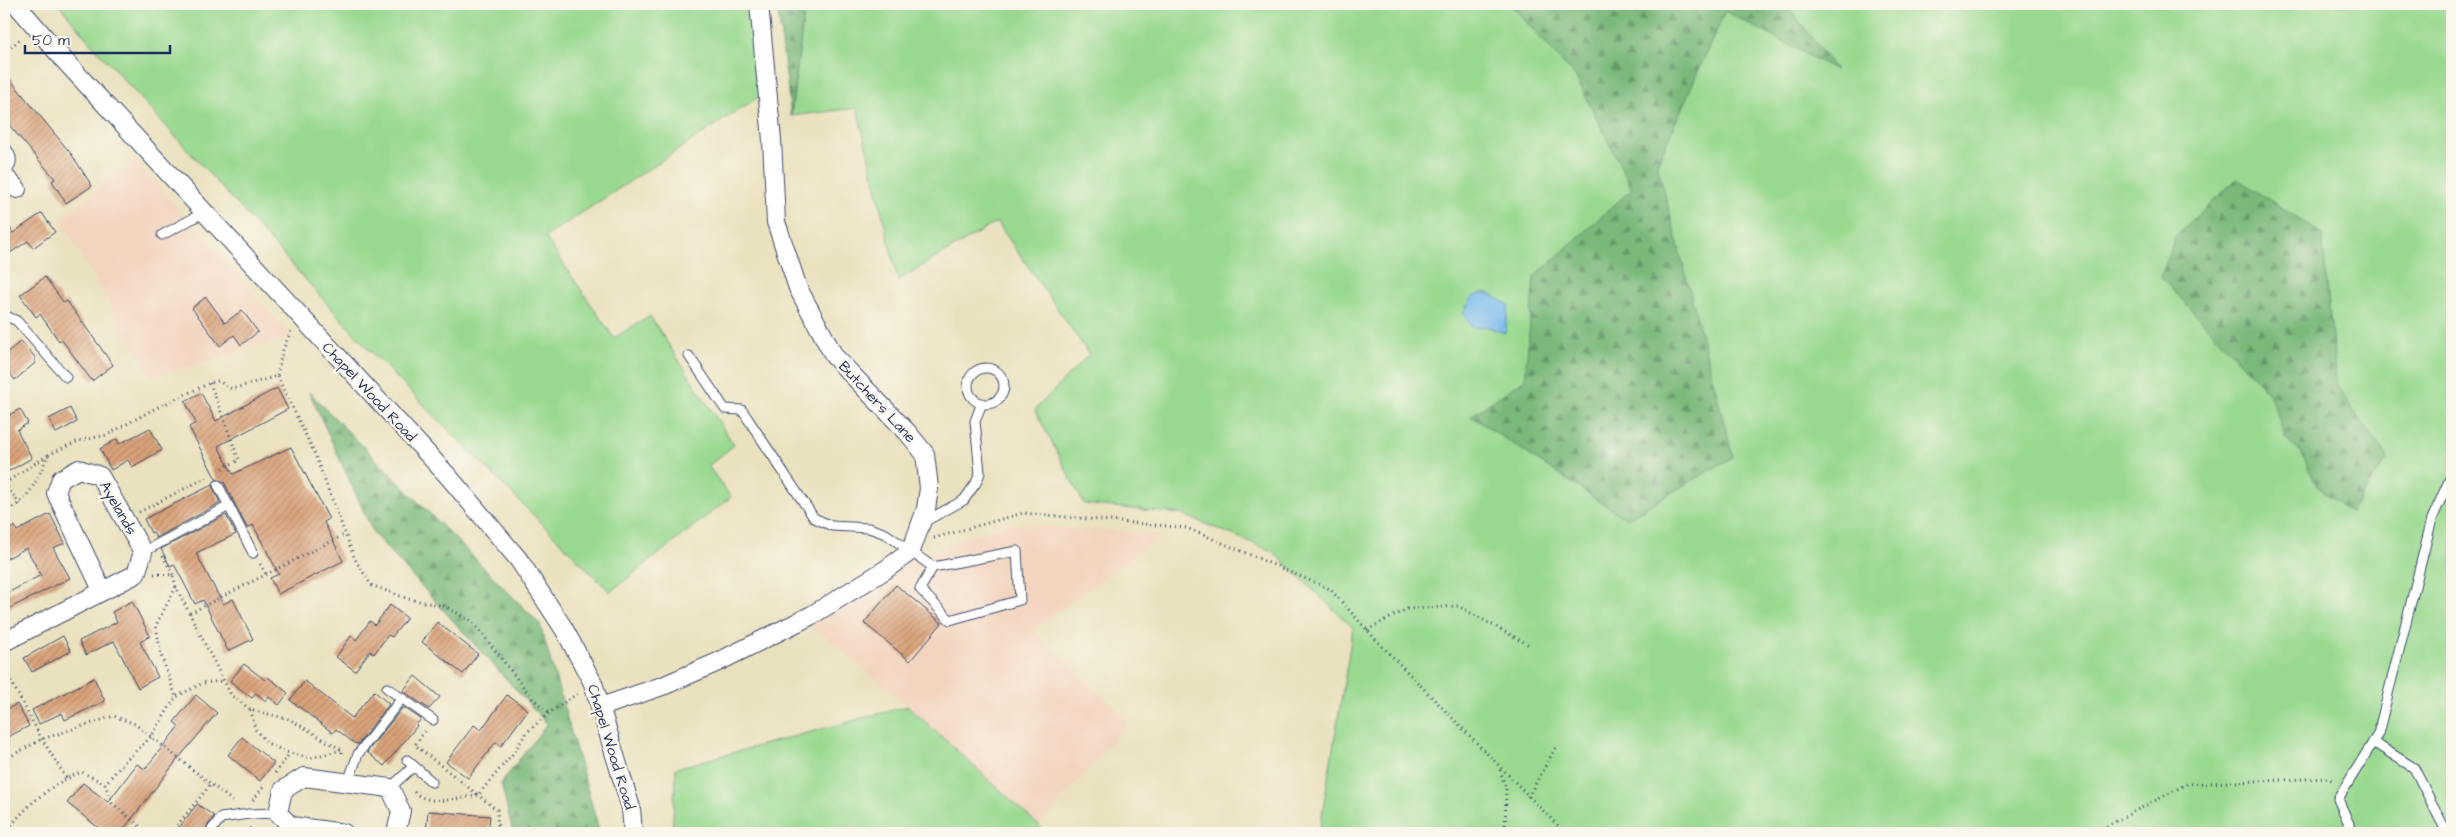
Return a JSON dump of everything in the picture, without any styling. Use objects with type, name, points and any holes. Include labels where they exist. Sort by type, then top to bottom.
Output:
[{"type":"street","name":"Chapel Wood Road","points":[[16,4],[297,314],[448,476],[520,560],[564,628],[593,683],[631,808],[633,833]]},
{"type":"street","name":"Butchers Lane","points":[[759,4],[772,140],[776,222],[798,288],[834,356],[908,433],[925,454],[928,488],[926,509],[913,546]]},
{"type":"street","points":[[4,176],[17,189]]},
{"type":"street","name":"Ayelands","points":[[102,590],[56,493],[61,478],[81,469],[100,476],[125,519],[150,548],[136,574]]},
{"type":"street","points":[[601,707],[665,685],[718,662],[812,615],[885,570],[913,546]]},
{"type":"street","points":[[4,642],[136,574]]},
{"type":"street","points":[[344,833],[291,826],[278,813],[283,790],[304,777],[390,788],[401,811],[396,833]]},
{"type":"lane","points":[[4,146],[12,155],[12,164],[4,176]]},
{"type":"lane","points":[[162,235],[205,212]]},
{"type":"lane","points":[[4,315],[17,322],[66,377]]},
{"type":"lane","points":[[689,356],[725,409],[742,410],[814,518],[832,526],[869,528],[878,531],[913,546],[933,567]]},
{"type":"lane","points":[[989,368],[1000,374],[1004,390],[993,402],[982,403],[972,397],[968,385],[970,379],[978,370],[989,368]]},
{"type":"lane","points":[[922,523],[964,500],[976,483],[980,473],[975,422],[982,403]]},
{"type":"lane","points":[[2353,833],[2338,799],[2378,734],[2432,520],[2452,474]]},
{"type":"lane","points":[[218,485],[253,553]]},
{"type":"lane","points":[[150,548],[228,506]]},
{"type":"lane","points":[[1018,551],[1020,600],[950,620],[920,589],[933,567],[1018,551]]},
{"type":"lane","points":[[387,688],[433,720]]},
{"type":"lane","points":[[348,782],[358,754],[402,698]]},
{"type":"lane","points":[[2373,742],[2414,768],[2447,833]]},
{"type":"lane","points":[[390,788],[410,763],[432,782]]},
{"type":"lane","points":[[209,833],[221,818],[249,814],[278,813]]},
{"type":"path","points":[[4,54],[35,26]]},
{"type":"path","points":[[297,314],[282,352],[277,376],[314,450],[344,535],[355,559],[371,584],[408,600],[444,606],[472,622],[532,698],[549,712]]},
{"type":"path","points":[[20,505],[4,482],[48,455],[78,441],[107,435],[156,408],[218,381],[232,389],[277,376]]},
{"type":"path","points":[[125,519],[239,460],[210,384]]},
{"type":"path","points":[[4,513],[20,505],[32,490],[48,455]]},
{"type":"path","points":[[913,546],[1023,513],[1188,528],[1330,589],[1367,630],[1565,833]]},
{"type":"path","points":[[190,613],[344,535]]},
{"type":"path","points":[[150,548],[173,575],[176,587],[231,696],[251,710],[288,719],[342,750],[348,782]]},
{"type":"path","points":[[136,574],[173,575]]},
{"type":"path","points":[[176,587],[156,625],[161,655],[176,697]]},
{"type":"path","points":[[1367,630],[1407,610],[1458,606],[1529,645]]},
{"type":"path","points":[[4,668],[42,739],[66,778]]},
{"type":"path","points":[[105,784],[126,760],[151,737],[176,697],[203,683],[222,681]]},
{"type":"path","points":[[478,795],[515,751],[526,733],[549,712],[593,683]]},
{"type":"path","points":[[251,710],[256,729],[267,743],[286,752],[310,758],[342,750]]},
{"type":"path","points":[[4,760],[42,739],[114,716],[135,724],[249,814]]},
{"type":"path","points":[[433,720],[415,745],[497,810],[498,833]]},
{"type":"path","points":[[1528,797],[1557,746]]},
{"type":"path","points":[[1500,768],[1506,789],[1505,833]]},
{"type":"path","points":[[5,833],[52,785],[82,772],[105,784],[112,803],[148,833]]},
{"type":"path","points":[[2093,833],[2187,784],[2328,778],[2345,788]]},
{"type":"path","points":[[171,833],[211,784]]},
{"type":"shaded area","points":[[134,160],[292,337],[151,377],[61,219]]},
{"type":"shaded area","points":[[1007,524],[1162,535],[1033,630],[1129,722],[1039,826],[908,706],[810,624],[924,552]]},
{"type":"green space","points":[[59,4],[752,4],[766,92],[545,237],[614,338],[650,316],[734,445],[708,466],[731,497],[610,592],[373,354],[87,39]]},
{"type":"green space","points":[[777,4],[805,4],[791,116]]},
{"type":"green space","points":[[805,4],[2452,4],[2452,833],[1319,833],[1353,628],[1272,551],[1181,514],[1084,504],[1035,410],[1089,354],[997,222],[898,280],[857,108],[791,116]],"holes":[[[1509,305],[1505,333],[1485,326]]]},
{"type":"green space","points":[[1510,4],[1786,4],[1836,70],[1725,11],[1657,164],[1733,457],[1626,519],[1471,416],[1525,379],[1534,277],[1632,189],[1576,77]]},
{"type":"green space","points":[[2237,179],[2322,234],[2337,387],[2388,458],[2350,513],[2317,486],[2301,452],[2286,439],[2269,393],[2161,277],[2176,235]]},
{"type":"green space","points":[[309,392],[540,624],[600,833],[513,833],[501,783],[547,724],[374,534]]},
{"type":"green space","points":[[908,706],[1047,833],[672,833],[676,768]]},
{"type":"water","points":[[1486,292],[1509,305],[1505,333],[1485,326],[1473,328],[1463,313],[1472,297]]},
{"type":"building","points":[[4,72],[72,155],[92,186],[66,203],[52,181],[55,179],[4,119]]},
{"type":"building","points":[[42,213],[55,232],[33,248],[28,241],[4,257],[4,218],[13,233]]},
{"type":"building","points":[[45,277],[64,303],[67,301],[113,365],[92,381],[62,340],[59,341],[40,314],[36,317],[20,295]]},
{"type":"building","points":[[206,297],[225,323],[242,310],[258,332],[241,345],[234,335],[220,346],[192,308]]},
{"type":"building","points":[[21,341],[35,357],[35,363],[15,380],[4,366],[4,355]]},
{"type":"building","points":[[277,388],[288,409],[218,446],[233,474],[291,447],[329,519],[324,522],[343,561],[278,594],[270,578],[279,574],[253,525],[247,528],[224,482],[216,479],[189,427],[196,423],[185,401],[201,393],[216,421]]},
{"type":"building","points":[[4,406],[9,415],[20,409],[28,423],[17,430],[32,458],[9,471],[4,461]]},
{"type":"building","points":[[70,408],[77,422],[56,433],[49,419]]},
{"type":"building","points":[[150,428],[162,450],[132,467],[128,460],[111,470],[100,449],[117,439],[119,444]]},
{"type":"building","points":[[212,485],[220,503],[156,538],[153,532],[151,533],[144,519]]},
{"type":"building","points":[[50,514],[65,543],[53,548],[70,578],[4,611],[4,595],[41,575],[26,548],[4,560],[4,532],[15,526],[17,531]]},
{"type":"building","points":[[226,515],[236,534],[196,553],[223,604],[233,599],[253,639],[228,651],[203,600],[195,604],[174,564],[170,566],[161,549]]},
{"type":"building","points":[[896,585],[942,623],[910,661],[864,623]]},
{"type":"building","points":[[132,601],[150,636],[140,642],[158,677],[138,688],[114,641],[86,655],[79,641],[117,622],[112,612]]},
{"type":"building","points":[[390,605],[407,618],[392,637],[388,635],[374,654],[370,651],[355,671],[336,657],[351,636],[356,640],[370,621],[375,625]]},
{"type":"building","points":[[437,622],[478,654],[463,674],[422,642]]},
{"type":"building","points":[[63,636],[71,651],[32,672],[24,658]]},
{"type":"building","points":[[244,664],[265,680],[268,677],[288,693],[279,705],[269,697],[266,701],[256,693],[252,698],[230,681]]},
{"type":"building","points":[[415,676],[440,697],[429,709],[403,691]]},
{"type":"building","points":[[94,678],[105,701],[65,720],[62,713],[39,724],[32,710]]},
{"type":"building","points":[[305,681],[352,718],[374,691],[389,704],[358,744],[354,743],[336,729],[333,733],[290,700]]},
{"type":"building","points":[[196,695],[217,713],[177,760],[121,833],[105,833],[67,803],[83,783],[108,802],[137,764],[145,769],[179,726],[174,722]]},
{"type":"building","points":[[507,695],[528,710],[501,746],[496,742],[468,778],[446,762],[474,725],[481,730]]},
{"type":"building","points":[[17,704],[29,726],[4,739],[4,711]]},
{"type":"building","points":[[403,707],[421,719],[384,766],[367,752]]},
{"type":"building","points":[[242,737],[274,763],[260,781],[228,755]]},
{"type":"building","points":[[197,804],[214,816],[203,833],[175,833]]},
{"type":"building","points":[[428,811],[490,816],[488,833],[426,833]]}]
